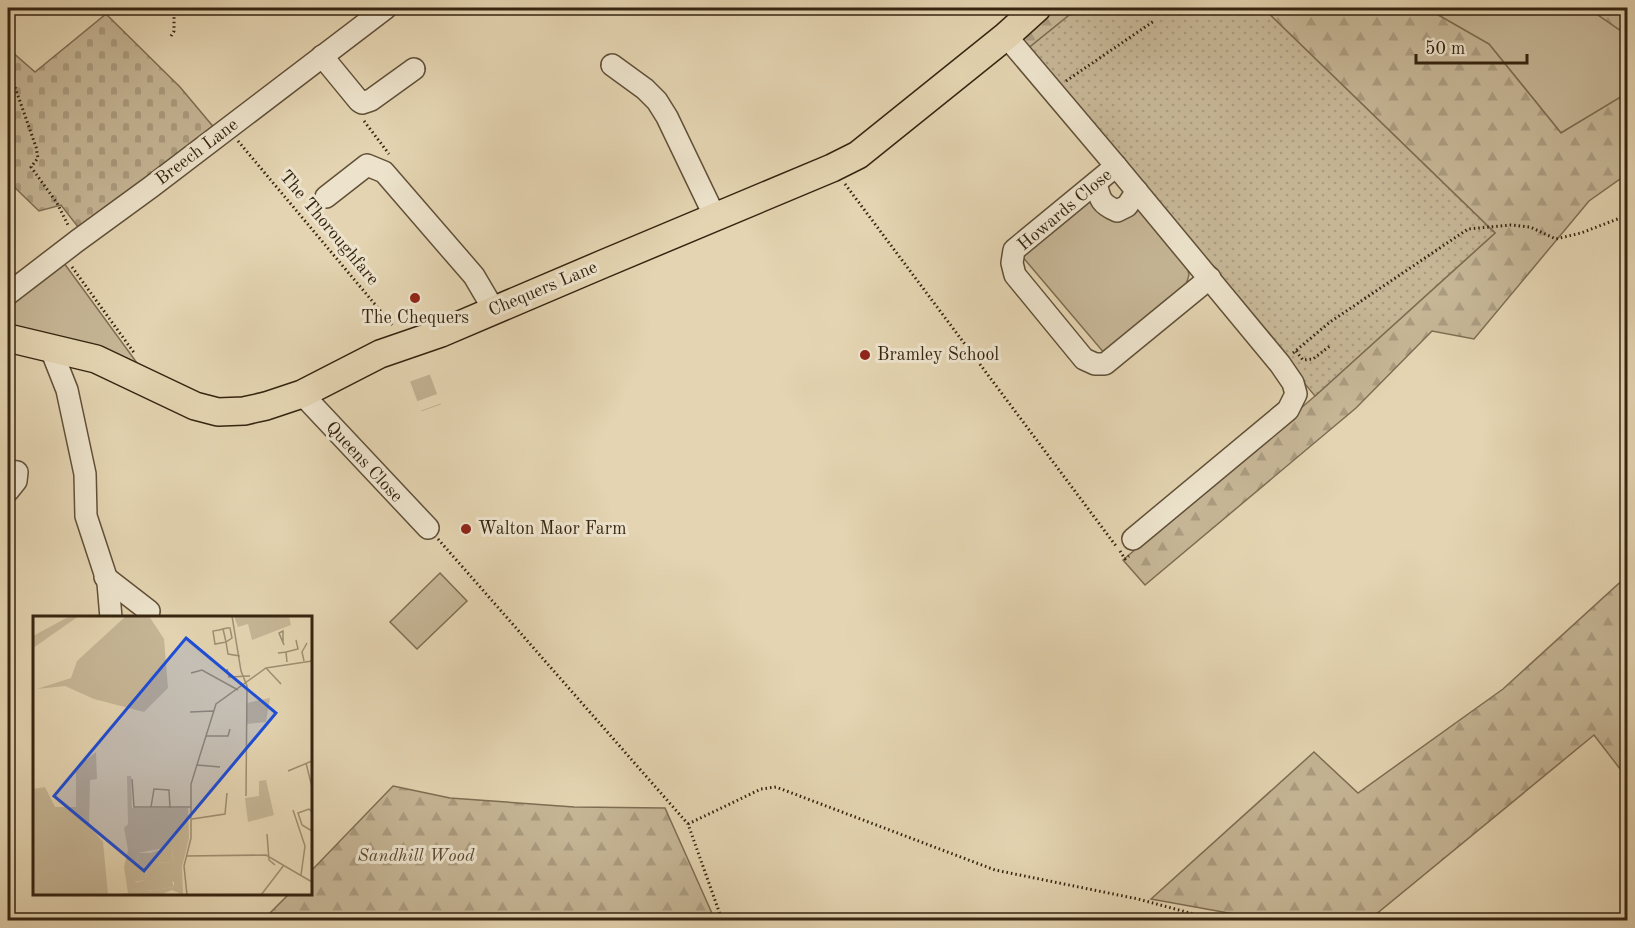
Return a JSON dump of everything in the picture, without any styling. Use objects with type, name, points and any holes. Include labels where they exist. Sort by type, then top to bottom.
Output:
[{"type":"main road","name":"Chequers Lane","points":[[8,338],[96,359],[195,406],[218,412],[244,411],[266,406],[302,394],[380,354],[441,333],[858,155],[1006,36],[1037,8]]},
{"type":"street","name":"Breech Lane","points":[[8,294],[386,8]]},
{"type":"street","name":"Howards Close","points":[[1006,36],[1210,278],[1288,358],[1296,394],[1288,410],[1133,539]]},
{"type":"street","points":[[322,56],[362,103],[371,100],[414,69]]},
{"type":"street","points":[[612,65],[645,88],[657,101],[715,217]]},
{"type":"street","points":[[326,197],[367,165],[384,172],[474,276],[494,310]]},
{"type":"street","name":"Howards Close","points":[[1116,166],[1014,250],[1012,263],[1015,275],[1084,359],[1095,364],[1105,364],[1210,278]]},
{"type":"street","points":[[1096,183],[1100,198],[1106,206],[1117,211],[1127,206],[1137,191]]},
{"type":"street","points":[[50,347],[67,390],[85,474],[86,516],[108,583],[111,616]]},
{"type":"street","name":"Queens Close","points":[[302,394],[428,528]]},
{"type":"street","points":[[8,471],[17,472],[16,481],[8,491]]},
{"type":"street","points":[[105,577],[153,615]]},
{"type":"path","points":[[171,36],[174,32],[174,8]]},
{"type":"path","points":[[1052,90],[1154,21]]},
{"type":"path","points":[[8,71],[36,147],[38,158],[31,167],[57,203],[70,246],[67,261],[141,362]]},
{"type":"path","name":"The Thoroughfare","points":[[227,129],[398,333],[410,344]]},
{"type":"path","points":[[832,168],[1125,559],[1138,548],[1133,539]]},
{"type":"path","points":[[1288,358],[1330,322],[1468,229],[1511,225],[1530,227],[1556,239],[1581,233],[1628,215]]},
{"type":"path","points":[[1288,358],[1313,359],[1330,346]]},
{"type":"path","points":[[428,528],[688,824],[722,921]]},
{"type":"path","points":[[688,824],[761,789],[776,787],[995,870],[1138,899],[1216,921]]},
{"type":"green space","points":[[1054,8],[1078,8],[1026,50],[1018,40]]},
{"type":"green space","points":[[1078,8],[1263,8],[1495,233],[1315,396],[1026,50]]},
{"type":"green space","points":[[1263,8],[1426,8],[1489,44],[1561,133],[1624,95],[1627,88],[1627,174],[1589,201],[1474,339],[1432,331],[1356,408],[1145,585],[1123,560],[1315,396],[1495,233]]},
{"type":"green space","points":[[1426,8],[1588,8],[1627,35],[1625,95],[1561,133],[1489,44]]},
{"type":"green space","points":[[1588,8],[1627,8],[1627,35]]},
{"type":"green space","points":[[106,14],[180,87],[216,130],[82,232],[61,205],[39,211],[8,181],[8,54],[11,51],[35,72]]},
{"type":"green space","points":[[1091,195],[1139,204],[1187,266],[1189,275],[1185,288],[1105,354],[1021,255]]},
{"type":"green space","points":[[64,263],[140,367],[73,340],[8,325],[8,306]]},
{"type":"green space","points":[[440,573],[467,601],[417,649],[390,622]]},
{"type":"green space","points":[[1627,576],[1627,778],[1594,735],[1369,920],[1267,920],[1151,899],[1314,752],[1358,793],[1503,689]]},
{"type":"green space","name":"Sandhill Wood","points":[[393,786],[450,798],[574,807],[665,808],[715,920],[263,920],[288,895],[312,895],[312,870]]},
{"type":"tunnel","points":[[420,378],[431,408]]},
{"type":"place","name":"The Chequers","points":[[415,298]]},
{"type":"place","name":"Bramley School","points":[[865,355]]},
{"type":"place","name":"Walton Maor Farm","points":[[466,529]]}]
